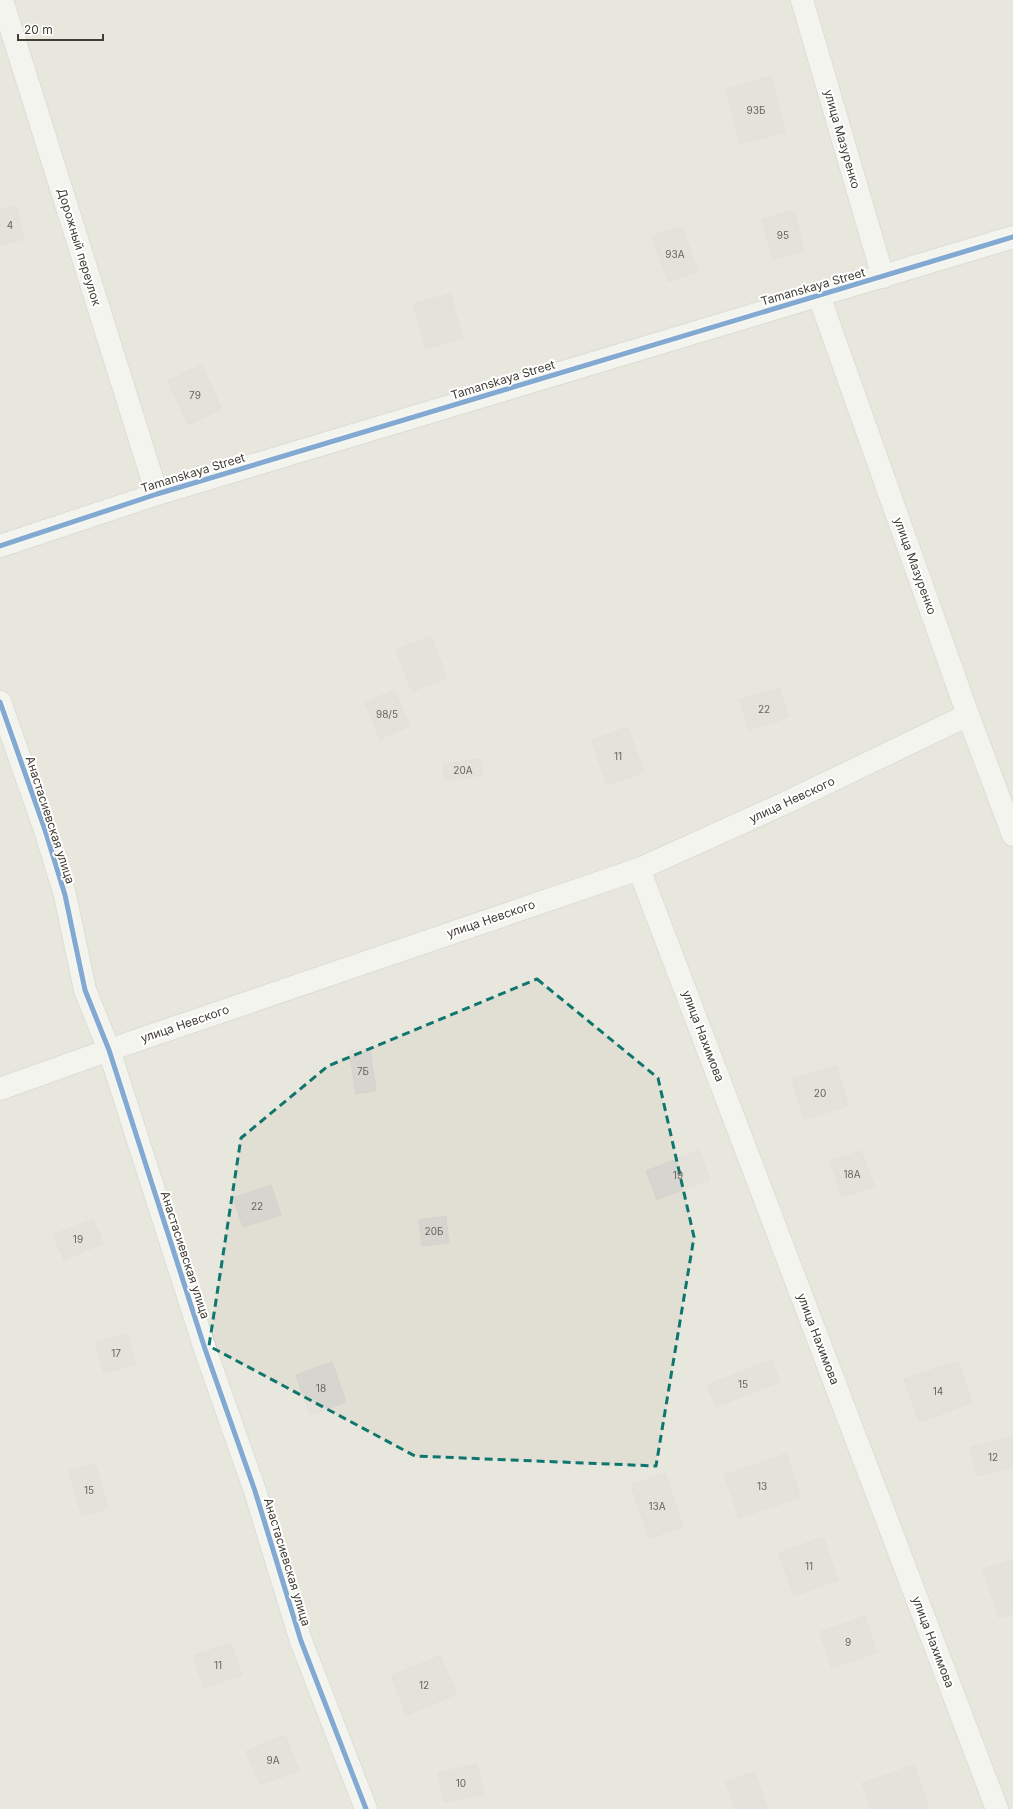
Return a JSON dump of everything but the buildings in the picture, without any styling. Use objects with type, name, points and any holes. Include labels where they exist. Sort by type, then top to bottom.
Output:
[{"type":"street","name":"Дорожный переулок","points":[[2,0],[157,494]]},
{"type":"street","name":"улица Мазуренко","points":[[802,0],[882,277]]},
{"type":"street","name":"Tamanskaya Street","points":[[0,546],[157,494],[1013,237]]},
{"type":"street","name":"улица Мазуренко","points":[[819,296],[968,715],[1013,835]]},
{"type":"street","name":"Анастасиевская улица","points":[[0,702],[45,830],[65,895],[85,990],[109,1050],[205,1349],[255,1491],[301,1641],[366,1809]]},
{"type":"street","name":"улица Невского","points":[[0,1089],[109,1050],[639,869],[783,804],[968,715]]},
{"type":"street","name":"улица Нахимова","points":[[639,869],[997,1809]]},
{"type":"highlighted area","points":[[537,979],[658,1078],[694,1237],[656,1466],[415,1456],[209,1346],[241,1138],[328,1066]]},
{"type":"shaded area","points":[[0,0],[1013,0],[1013,1809],[0,1809]]},
{"type":"cycle path","points":[[0,546],[157,494],[1013,237]]},
{"type":"cycle path","points":[[0,702],[45,830],[65,895],[85,990],[109,1050],[205,1349],[255,1491],[301,1641],[366,1809]]}]
